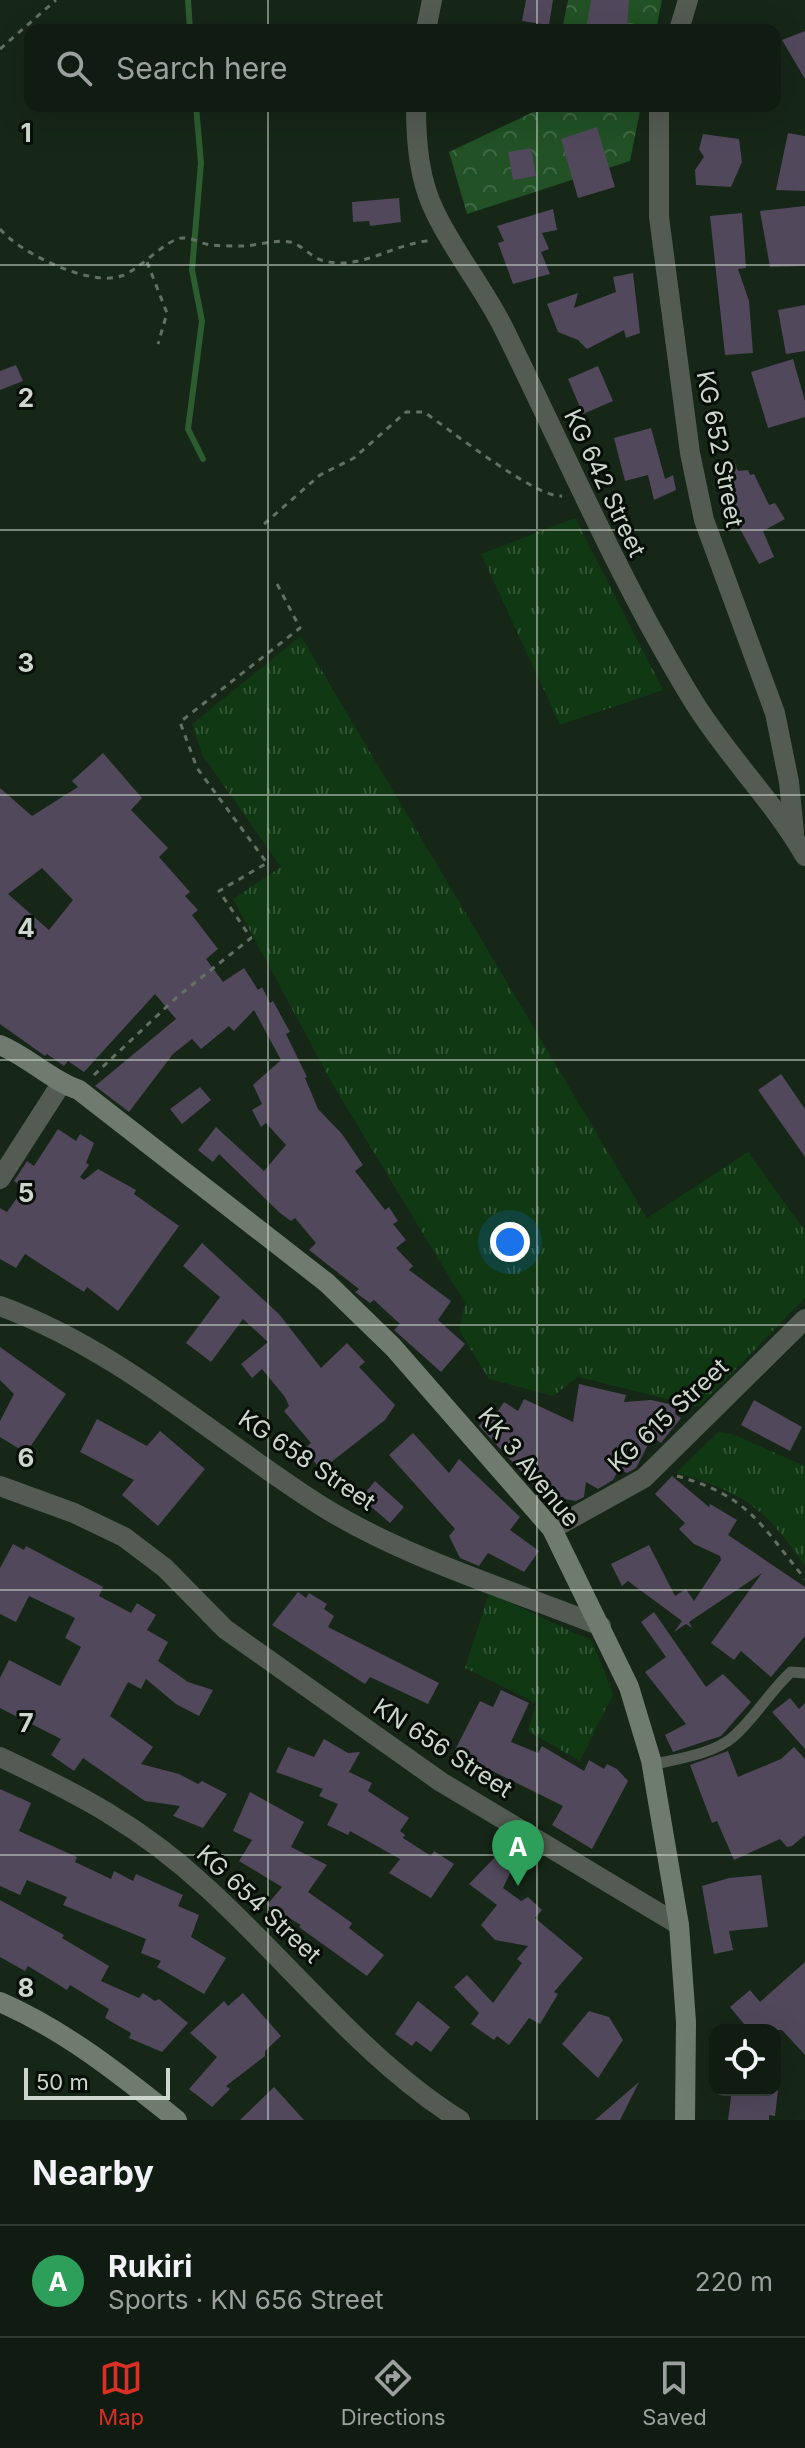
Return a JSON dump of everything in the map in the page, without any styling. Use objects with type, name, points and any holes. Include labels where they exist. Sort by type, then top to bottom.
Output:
[{"type":"street","points":[[427,24],[432,0]]},
{"type":"street","points":[[681,24],[688,0]]},
{"type":"street","name":"KG 642 Street","points":[[416,112],[422,178],[434,212],[502,326],[624,584],[694,702],[728,751],[767,795],[805,856]]},
{"type":"street","name":"KG 652 Street","points":[[659,112],[659,217],[690,453],[704,520],[779,727],[789,782],[794,837]]},
{"type":"street","name":"KK 3 Avenue","points":[[0,1045],[18,1053],[70,1087],[327,1283],[393,1347],[552,1529],[629,1687],[651,1765],[679,1925],[686,2022],[685,2120]]},
{"type":"street","points":[[0,1179],[70,1087]]},
{"type":"street","name":"KG 658 Street","points":[[0,1306],[100,1353],[322,1506],[370,1534],[601,1626]]},
{"type":"street","name":"KG 615 Street","points":[[552,1529],[622,1493],[654,1469],[805,1319]]},
{"type":"street","name":"KN 656 Street","points":[[0,1486],[74,1513],[124,1537],[165,1568],[225,1629],[441,1782],[679,1925]]},
{"type":"street","name":"KG 654 Street","points":[[0,1757],[90,1800],[135,1828],[204,1885],[393,2068],[460,2120]]},
{"type":"street","points":[[0,2002],[26,2013],[102,2060],[177,2120]]},
{"type":"lane","points":[[651,1765],[719,1745],[733,1737],[768,1694],[791,1672],[805,1673]]},
{"type":"path","points":[[29,24],[56,0]]},
{"type":"path","points":[[0,49],[24,28]]},
{"type":"path","points":[[0,229],[25,251],[60,267],[93,277],[118,278],[147,262],[176,239],[186,237],[209,245],[245,246],[286,241],[299,245],[321,260],[348,261],[365,261],[413,242],[451,239]]},
{"type":"path","points":[[147,262],[167,313],[158,344]]},
{"type":"path","points":[[264,524],[320,475],[354,458],[406,412],[424,412],[551,498],[581,494]]},
{"type":"path","points":[[70,1087],[251,938],[219,891],[267,863],[197,768],[180,722],[300,628],[275,580]]},
{"type":"path","points":[[654,1469],[705,1484],[733,1497],[770,1530],[805,1579]]},
{"type":"green space","points":[[568,0],[662,0],[657,24],[563,24]]},
{"type":"green space","points":[[533,112],[640,112],[630,161],[467,214],[449,152]]},
{"type":"green space","points":[[575,518],[663,690],[560,725],[481,554]]},
{"type":"green space","points":[[301,636],[647,1218],[748,1152],[805,1231],[805,1298],[699,1407],[578,1377],[553,1396],[489,1379],[459,1330],[465,1303],[333,1085],[233,899],[281,867],[203,756],[192,724]]},
{"type":"green space","points":[[718,1432],[732,1434],[805,1466],[805,1566],[777,1529],[751,1505],[720,1488],[676,1473]]},
{"type":"green space","points":[[489,1593],[592,1641],[613,1694],[580,1761],[528,1731],[536,1703],[465,1668]]},
{"type":"building","points":[[526,0],[553,0],[549,24],[522,21]]},
{"type":"building","points":[[591,0],[629,0],[627,24],[587,24]]},
{"type":"building","points":[[805,31],[805,79],[782,40]]},
{"type":"building","points":[[597,127],[615,187],[578,198],[561,139]]},
{"type":"building","points":[[788,133],[805,136],[805,191],[776,190]]},
{"type":"building","points":[[703,134],[739,139],[742,162],[731,187],[696,185],[695,170],[704,157],[699,149]]},
{"type":"building","points":[[531,148],[536,176],[513,180],[508,152]]},
{"type":"building","points":[[399,198],[401,222],[370,226],[369,221],[353,222],[352,202]]},
{"type":"building","points":[[805,206],[805,266],[770,267],[760,211]]},
{"type":"building","points":[[553,209],[557,230],[542,233],[549,249],[541,252],[550,274],[513,284],[498,243],[504,241],[497,226]]},
{"type":"building","points":[[742,213],[746,268],[738,269],[749,301],[753,353],[725,355],[710,216]]},
{"type":"building","points":[[633,273],[640,333],[626,338],[624,330],[587,349],[578,340],[558,332],[547,304],[578,293],[574,308],[616,292],[613,277]]},
{"type":"building","points":[[805,305],[805,351],[786,354],[778,310]]},
{"type":"building","points":[[793,359],[805,401],[805,417],[768,428],[751,372]]},
{"type":"building","points":[[16,365],[23,381],[0,390],[0,371]]},
{"type":"building","points":[[598,366],[613,401],[583,414],[568,379]]},
{"type":"building","points":[[651,428],[665,479],[673,475],[676,490],[654,500],[648,475],[625,481],[614,438]]},
{"type":"building","points":[[734,461],[738,471],[748,470],[750,475],[754,474],[769,505],[775,503],[785,519],[763,531],[774,557],[759,564],[721,494],[727,486],[721,471]]},
{"type":"building","points":[[103,753],[142,798],[131,810],[168,848],[159,857],[190,892],[185,896],[198,910],[192,915],[218,949],[206,959],[223,982],[244,968],[258,990],[262,987],[270,1003],[273,1001],[290,1032],[286,1034],[307,1077],[318,1109],[342,1134],[363,1165],[355,1171],[385,1210],[389,1207],[398,1221],[393,1224],[406,1240],[396,1248],[413,1266],[409,1270],[451,1301],[438,1320],[465,1344],[441,1372],[394,1330],[400,1324],[374,1300],[370,1303],[355,1292],[359,1289],[309,1250],[316,1243],[295,1218],[291,1221],[280,1213],[219,1154],[213,1162],[198,1150],[216,1127],[264,1171],[286,1145],[266,1123],[261,1127],[252,1110],[262,1104],[253,1085],[281,1060],[254,1010],[234,1031],[229,1026],[201,1049],[192,1039],[173,1054],[129,1112],[95,1086],[176,1019],[155,994],[84,1072],[68,1061],[64,1066],[47,1054],[45,1056],[0,1024],[0,788],[32,816],[78,787],[72,781]],"holes":[[[42,868],[73,900],[49,930],[8,894]]]},
{"type":"building","points":[[781,1074],[805,1109],[805,1157],[758,1090]]},
{"type":"building","points":[[200,1087],[211,1100],[182,1124],[170,1109]]},
{"type":"building","points":[[58,1129],[76,1141],[80,1134],[94,1143],[86,1163],[89,1165],[80,1177],[84,1180],[98,1169],[136,1190],[134,1194],[179,1226],[118,1311],[87,1287],[84,1292],[25,1254],[16,1268],[0,1259],[0,1208],[7,1212],[24,1188],[14,1181],[27,1161],[34,1166]]},
{"type":"building","points":[[202,1243],[279,1314],[321,1368],[347,1343],[365,1362],[359,1367],[395,1405],[385,1420],[321,1470],[304,1449],[311,1443],[284,1411],[289,1406],[285,1397],[262,1369],[252,1378],[241,1364],[268,1342],[243,1319],[211,1362],[186,1343],[220,1297],[183,1266]]},
{"type":"building","points":[[0,1347],[66,1394],[26,1453],[0,1437],[0,1421],[14,1394],[0,1380]]},
{"type":"building","points":[[579,1384],[626,1395],[624,1402],[651,1400],[678,1406],[675,1414],[681,1418],[661,1443],[652,1437],[636,1468],[627,1473],[619,1469],[613,1480],[598,1489],[586,1482],[584,1497],[576,1501],[559,1498],[556,1509],[479,1426],[491,1411],[495,1415],[504,1402],[518,1411],[524,1399],[573,1422]]},
{"type":"building","points":[[754,1400],[802,1427],[790,1451],[741,1425]]},
{"type":"building","points":[[97,1419],[147,1446],[160,1431],[205,1469],[158,1526],[122,1495],[134,1480],[80,1452]]},
{"type":"building","points":[[413,1433],[449,1473],[459,1459],[520,1517],[510,1530],[539,1551],[524,1572],[488,1553],[479,1566],[460,1558],[449,1536],[455,1529],[389,1455]]},
{"type":"building","points":[[672,1476],[709,1507],[710,1504],[737,1520],[728,1535],[805,1587],[805,1636],[771,1677],[741,1651],[734,1660],[711,1643],[762,1573],[689,1622],[692,1628],[686,1624],[674,1632],[682,1621],[628,1581],[622,1586],[611,1564],[649,1545],[675,1596],[686,1589],[694,1601],[721,1560],[720,1556],[694,1544],[679,1529],[685,1523],[655,1494]]},
{"type":"building","points":[[375,1481],[404,1507],[390,1523],[361,1498]]},
{"type":"building","points":[[13,1544],[24,1550],[26,1546],[103,1587],[99,1596],[131,1613],[137,1603],[156,1615],[147,1630],[168,1642],[158,1661],[188,1682],[213,1690],[199,1716],[176,1704],[146,1679],[141,1689],[128,1682],[110,1716],[153,1747],[141,1764],[179,1774],[198,1784],[202,1781],[227,1794],[203,1828],[173,1816],[180,1806],[145,1801],[83,1758],[74,1771],[51,1755],[61,1739],[0,1708],[0,1678],[9,1660],[60,1686],[81,1647],[65,1638],[75,1618],[29,1596],[16,1622],[0,1614],[0,1568]]},
{"type":"building","points":[[298,1592],[306,1598],[309,1593],[327,1604],[324,1609],[334,1616],[328,1627],[439,1683],[428,1704],[370,1677],[365,1684],[272,1625]]},
{"type":"building","points":[[654,1612],[706,1687],[723,1674],[751,1702],[721,1736],[673,1752],[665,1735],[686,1724],[645,1672],[666,1657],[641,1622]]},
{"type":"building","points":[[501,1690],[529,1703],[511,1742],[538,1753],[542,1746],[584,1771],[589,1760],[604,1769],[607,1764],[617,1769],[628,1781],[592,1849],[552,1825],[563,1806],[454,1752],[480,1701],[493,1707]]},
{"type":"building","points":[[790,1698],[799,1709],[805,1703],[805,1749],[772,1712]]},
{"type":"building","points":[[324,1739],[348,1753],[360,1752],[349,1772],[372,1783],[368,1791],[409,1818],[400,1831],[405,1835],[403,1838],[431,1856],[434,1851],[454,1864],[431,1898],[389,1873],[400,1859],[350,1831],[348,1835],[327,1825],[338,1804],[319,1796],[323,1789],[276,1772],[288,1747],[314,1757]]},
{"type":"building","points":[[794,1747],[805,1759],[805,1835],[792,1846],[787,1847],[780,1839],[734,1860],[717,1821],[712,1823],[690,1765],[728,1751],[738,1777],[781,1759]]},
{"type":"building","points":[[0,1789],[31,1803],[19,1831],[77,1857],[75,1862],[111,1879],[114,1871],[133,1881],[136,1874],[183,1895],[178,1906],[199,1915],[191,1937],[226,1958],[204,1994],[157,1967],[161,1961],[141,1953],[146,1939],[63,1905],[67,1897],[27,1880],[20,1895],[0,1886]]},
{"type":"building","points":[[250,1792],[304,1822],[291,1847],[327,1865],[308,1892],[352,1923],[349,1928],[384,1955],[367,1976],[299,1927],[301,1925],[267,1905],[282,1887],[239,1861],[252,1840],[233,1831]]},
{"type":"building","points":[[497,1855],[513,1867],[503,1888],[521,1901],[528,1897],[542,1910],[535,1918],[583,1958],[554,1992],[558,1994],[540,2024],[529,2018],[509,2045],[497,2036],[494,2040],[471,2024],[479,2013],[454,1987],[467,1975],[493,2003],[522,1963],[517,1959],[528,1946],[495,1940],[481,1925],[497,1905],[469,1884]]},
{"type":"building","points":[[761,1875],[768,1927],[729,1931],[733,1950],[714,1954],[702,1886],[729,1878]]},
{"type":"building","points":[[0,1900],[64,1935],[62,1938],[109,1966],[101,1981],[139,1998],[143,1993],[155,2001],[159,1999],[188,2023],[162,2052],[129,2038],[131,2033],[105,2018],[109,2009],[70,1985],[67,1990],[28,1966],[25,1971],[0,1957]]},
{"type":"building","points":[[805,1962],[805,2055],[781,2030],[781,2024],[744,2024],[730,2007],[750,1990],[760,2002]]},
{"type":"building","points":[[243,1993],[281,2036],[265,2051],[265,2056],[226,2086],[230,2089],[212,2107],[189,2089],[217,2057],[190,2033],[224,2001],[228,2006]]},
{"type":"building","points":[[418,2001],[450,2027],[431,2052],[416,2041],[412,2046],[395,2034]]},
{"type":"building","points":[[589,2011],[609,2017],[623,2040],[598,2078],[562,2044]]},
{"type":"building","points":[[639,2082],[620,2120],[595,2120]]},
{"type":"building","points":[[274,2087],[304,2120],[240,2120]]},
{"type":"building","points":[[731,2096],[777,2096],[775,2116],[769,2115],[769,2120],[728,2120]]},
{"type":"waterway","points":[[188,0],[190,24]]},
{"type":"waterway","points":[[197,112],[201,163],[192,270],[202,321],[188,429],[203,459]]},
{"type":"place","name":"Rukiri","points":[[518,1886]]}]
